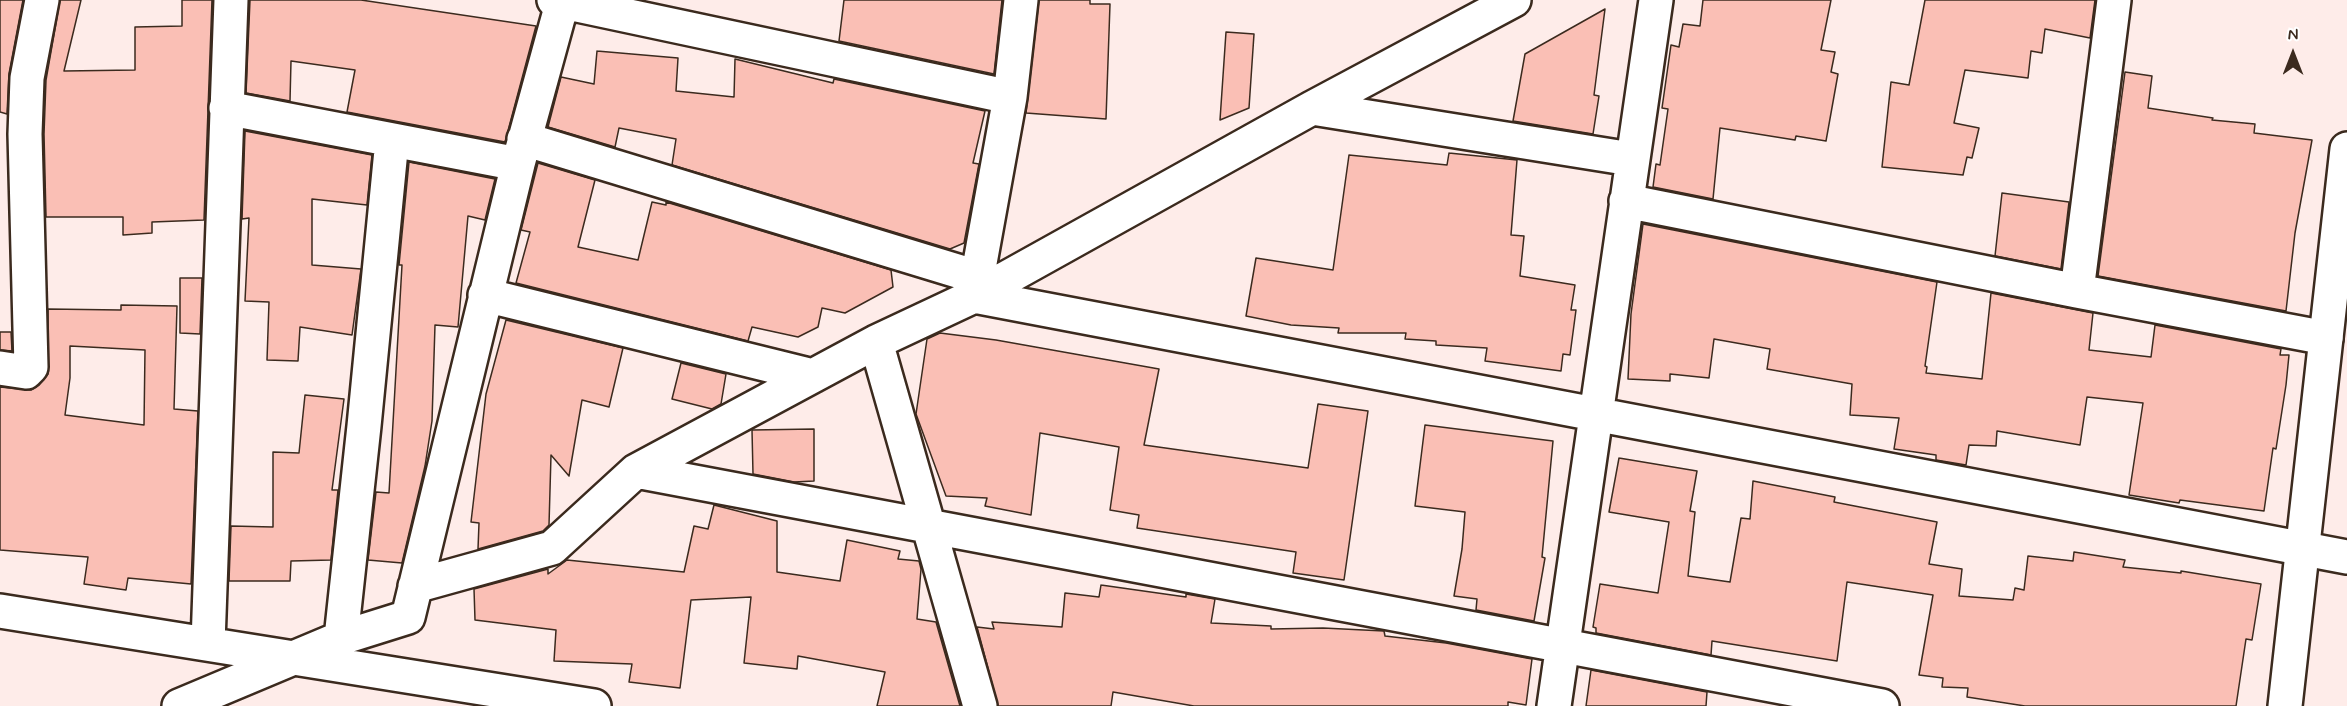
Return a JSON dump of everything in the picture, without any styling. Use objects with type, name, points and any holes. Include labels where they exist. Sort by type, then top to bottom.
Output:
[{"type":"street","points":[[0,368],[26,372],[31,367],[13,132],[27,78],[42,0]]},
{"type":"street","points":[[208,643],[231,0]]},
{"type":"street","points":[[179,706],[341,638],[408,617],[560,0],[1010,97]]},
{"type":"street","points":[[975,286],[1010,97],[1021,0]]},
{"type":"street","points":[[415,586],[552,548],[636,471],[975,286],[1514,0]]},
{"type":"street","points":[[1554,706],[1631,159],[1656,0]]},
{"type":"street","points":[[2077,291],[2114,0]]},
{"type":"street","points":[[226,108],[392,140],[521,151],[975,286],[1595,414],[2347,557]]},
{"type":"street","points":[[1312,108],[1631,159]]},
{"type":"street","points":[[341,638],[392,140]]},
{"type":"street","points":[[2285,706],[2347,149]]},
{"type":"street","points":[[1626,201],[2326,338]]},
{"type":"street","points":[[486,295],[813,376]]},
{"type":"street","points":[[876,342],[980,706]]},
{"type":"street","points":[[636,471],[1882,706]]},
{"type":"street","points":[[0,611],[294,657],[521,700],[594,706]]},
{"type":"building","points":[[0,0],[23,0],[9,74],[7,114],[0,112]]},
{"type":"building","points":[[60,0],[81,0],[64,71],[135,70],[135,27],[182,26],[182,0],[212,0],[204,220],[152,222],[152,233],[123,235],[123,217],[46,217],[44,134],[46,80]]},
{"type":"building","points":[[250,0],[361,0],[536,26],[505,142],[347,112],[355,70],[291,61],[290,101],[246,93]]},
{"type":"building","points":[[844,0],[1002,0],[994,74],[839,41]]},
{"type":"building","points":[[1039,0],[1090,0],[1090,4],[1110,4],[1106,119],[1026,113]]},
{"type":"building","points":[[1703,0],[1831,0],[1821,50],[1835,52],[1831,72],[1838,74],[1826,141],[1796,136],[1795,140],[1720,128],[1713,199],[1653,187],[1656,164],[1660,165],[1668,109],[1662,108],[1671,45],[1679,47],[1683,24],[1700,26]]},
{"type":"building","points":[[1925,0],[2095,0],[2090,38],[2045,29],[2042,53],[2031,51],[2028,78],[1965,70],[1954,123],[1979,128],[1972,158],[1967,157],[1963,175],[1882,167],[1891,82],[1909,85]]},
{"type":"building","points":[[1605,9],[1594,95],[1599,96],[1593,134],[1513,121],[1525,54]]},
{"type":"building","points":[[1226,32],[1254,34],[1249,108],[1220,120]]},
{"type":"building","points":[[597,51],[678,58],[676,91],[734,97],[735,59],[833,83],[834,79],[985,111],[973,163],[979,164],[964,243],[950,249],[672,165],[676,139],[619,128],[615,147],[548,127],[561,77],[594,84]]},
{"type":"building","points":[[2125,72],[2152,76],[2148,108],[2213,118],[2212,120],[2255,124],[2254,133],[2312,140],[2295,233],[2286,311],[2098,276]]},
{"type":"building","points":[[245,131],[372,155],[367,205],[312,199],[312,265],[361,269],[352,335],[300,327],[298,361],[267,360],[269,302],[245,301],[249,218],[242,219]]},
{"type":"building","points":[[1449,153],[1517,160],[1511,235],[1524,236],[1520,276],[1575,285],[1571,310],[1576,310],[1570,355],[1563,354],[1561,371],[1485,361],[1487,348],[1436,345],[1436,341],[1405,339],[1406,333],[1338,333],[1339,328],[1291,325],[1246,316],[1256,258],[1333,270],[1349,155],[1447,165]]},
{"type":"building","points":[[409,162],[495,179],[485,220],[468,216],[458,327],[435,325],[432,421],[425,466],[402,563],[368,560],[376,492],[389,493],[402,265],[399,265]]},
{"type":"building","points":[[538,163],[595,180],[578,247],[638,260],[652,202],[666,205],[666,202],[891,270],[893,287],[845,313],[822,308],[818,327],[798,337],[752,327],[748,341],[516,283],[530,232],[521,230]]},
{"type":"building","points":[[2002,193],[2069,202],[2061,269],[1995,256]]},
{"type":"building","points":[[1643,224],[1937,282],[1925,366],[1927,367],[1926,373],[1982,379],[1991,293],[2093,313],[2089,350],[2151,357],[2155,325],[2281,349],[2280,355],[2289,355],[2286,385],[2276,449],[2273,448],[2264,511],[2180,500],[2179,503],[2129,495],[2143,403],[2087,397],[2080,445],[1997,431],[1996,446],[1969,445],[1966,465],[1936,460],[1936,455],[1894,449],[1899,418],[1850,415],[1852,384],[1767,369],[1770,349],[1714,339],[1709,378],[1670,374],[1670,381],[1628,379],[1631,314]]},
{"type":"building","points":[[180,278],[202,278],[200,334],[180,333]]},
{"type":"building","points":[[121,305],[177,306],[174,409],[198,411],[191,584],[128,578],[126,590],[84,584],[88,557],[0,550],[0,387],[31,390],[39,385],[48,374],[48,309],[121,310]],"holes":[[[70,346],[145,350],[144,425],[65,415],[70,378]]]},
{"type":"building","points":[[506,320],[623,348],[609,407],[582,400],[569,476],[551,455],[549,525],[543,531],[478,549],[479,523],[471,522],[486,394]]},
{"type":"building","points":[[0,332],[11,332],[12,351],[0,350]]},
{"type":"building","points":[[940,333],[996,340],[1159,369],[1144,445],[1308,468],[1318,404],[1368,411],[1344,580],[1293,573],[1296,552],[1137,528],[1139,515],[1110,510],[1119,447],[1040,433],[1031,515],[985,506],[987,498],[946,496],[916,414],[927,339]]},
{"type":"building","points":[[681,363],[726,374],[721,404],[712,409],[672,399]]},
{"type":"building","points":[[305,395],[344,399],[332,490],[338,490],[331,560],[291,561],[290,581],[229,581],[231,526],[273,527],[273,452],[299,453]]},
{"type":"building","points":[[1425,425],[1553,441],[1542,557],[1545,558],[1534,621],[1476,610],[1477,599],[1454,596],[1462,549],[1465,512],[1415,506]]},
{"type":"building","points":[[814,429],[814,481],[794,482],[753,474],[752,430]]},
{"type":"building","points":[[1619,458],[1697,471],[1690,511],[1695,512],[1688,576],[1730,582],[1741,518],[1750,519],[1753,481],[1835,497],[1834,502],[1937,522],[1929,564],[1962,569],[1959,596],[2013,600],[2015,588],[2024,590],[2028,556],[2073,561],[2074,552],[2125,560],[2123,567],[2181,573],[2181,571],[2261,584],[2252,640],[2246,639],[2236,706],[2025,706],[1967,697],[1968,688],[1942,687],[1943,678],[1919,675],[1933,595],[1847,582],[1837,661],[1712,641],[1711,655],[1596,633],[1596,628],[1593,627],[1600,584],[1658,593],[1669,522],[1609,512]]},
{"type":"building","points":[[714,505],[777,521],[777,572],[840,581],[847,540],[900,551],[898,559],[919,561],[921,569],[917,619],[936,622],[960,706],[877,706],[885,672],[798,656],[797,669],[744,663],[751,597],[691,600],[680,688],[629,682],[632,664],[554,661],[556,630],[475,620],[474,589],[548,569],[548,574],[567,560],[684,572],[694,526],[708,529]]},
{"type":"building","points":[[1101,585],[1215,599],[1211,623],[1271,626],[1271,629],[1323,628],[1384,631],[1385,636],[1446,643],[1532,659],[1526,705],[1508,702],[1508,706],[1194,706],[1113,692],[1111,706],[998,706],[977,627],[994,629],[992,622],[1062,627],[1065,593],[1099,597]]},
{"type":"building","points":[[1591,670],[1707,692],[1706,706],[1586,706]]}]
